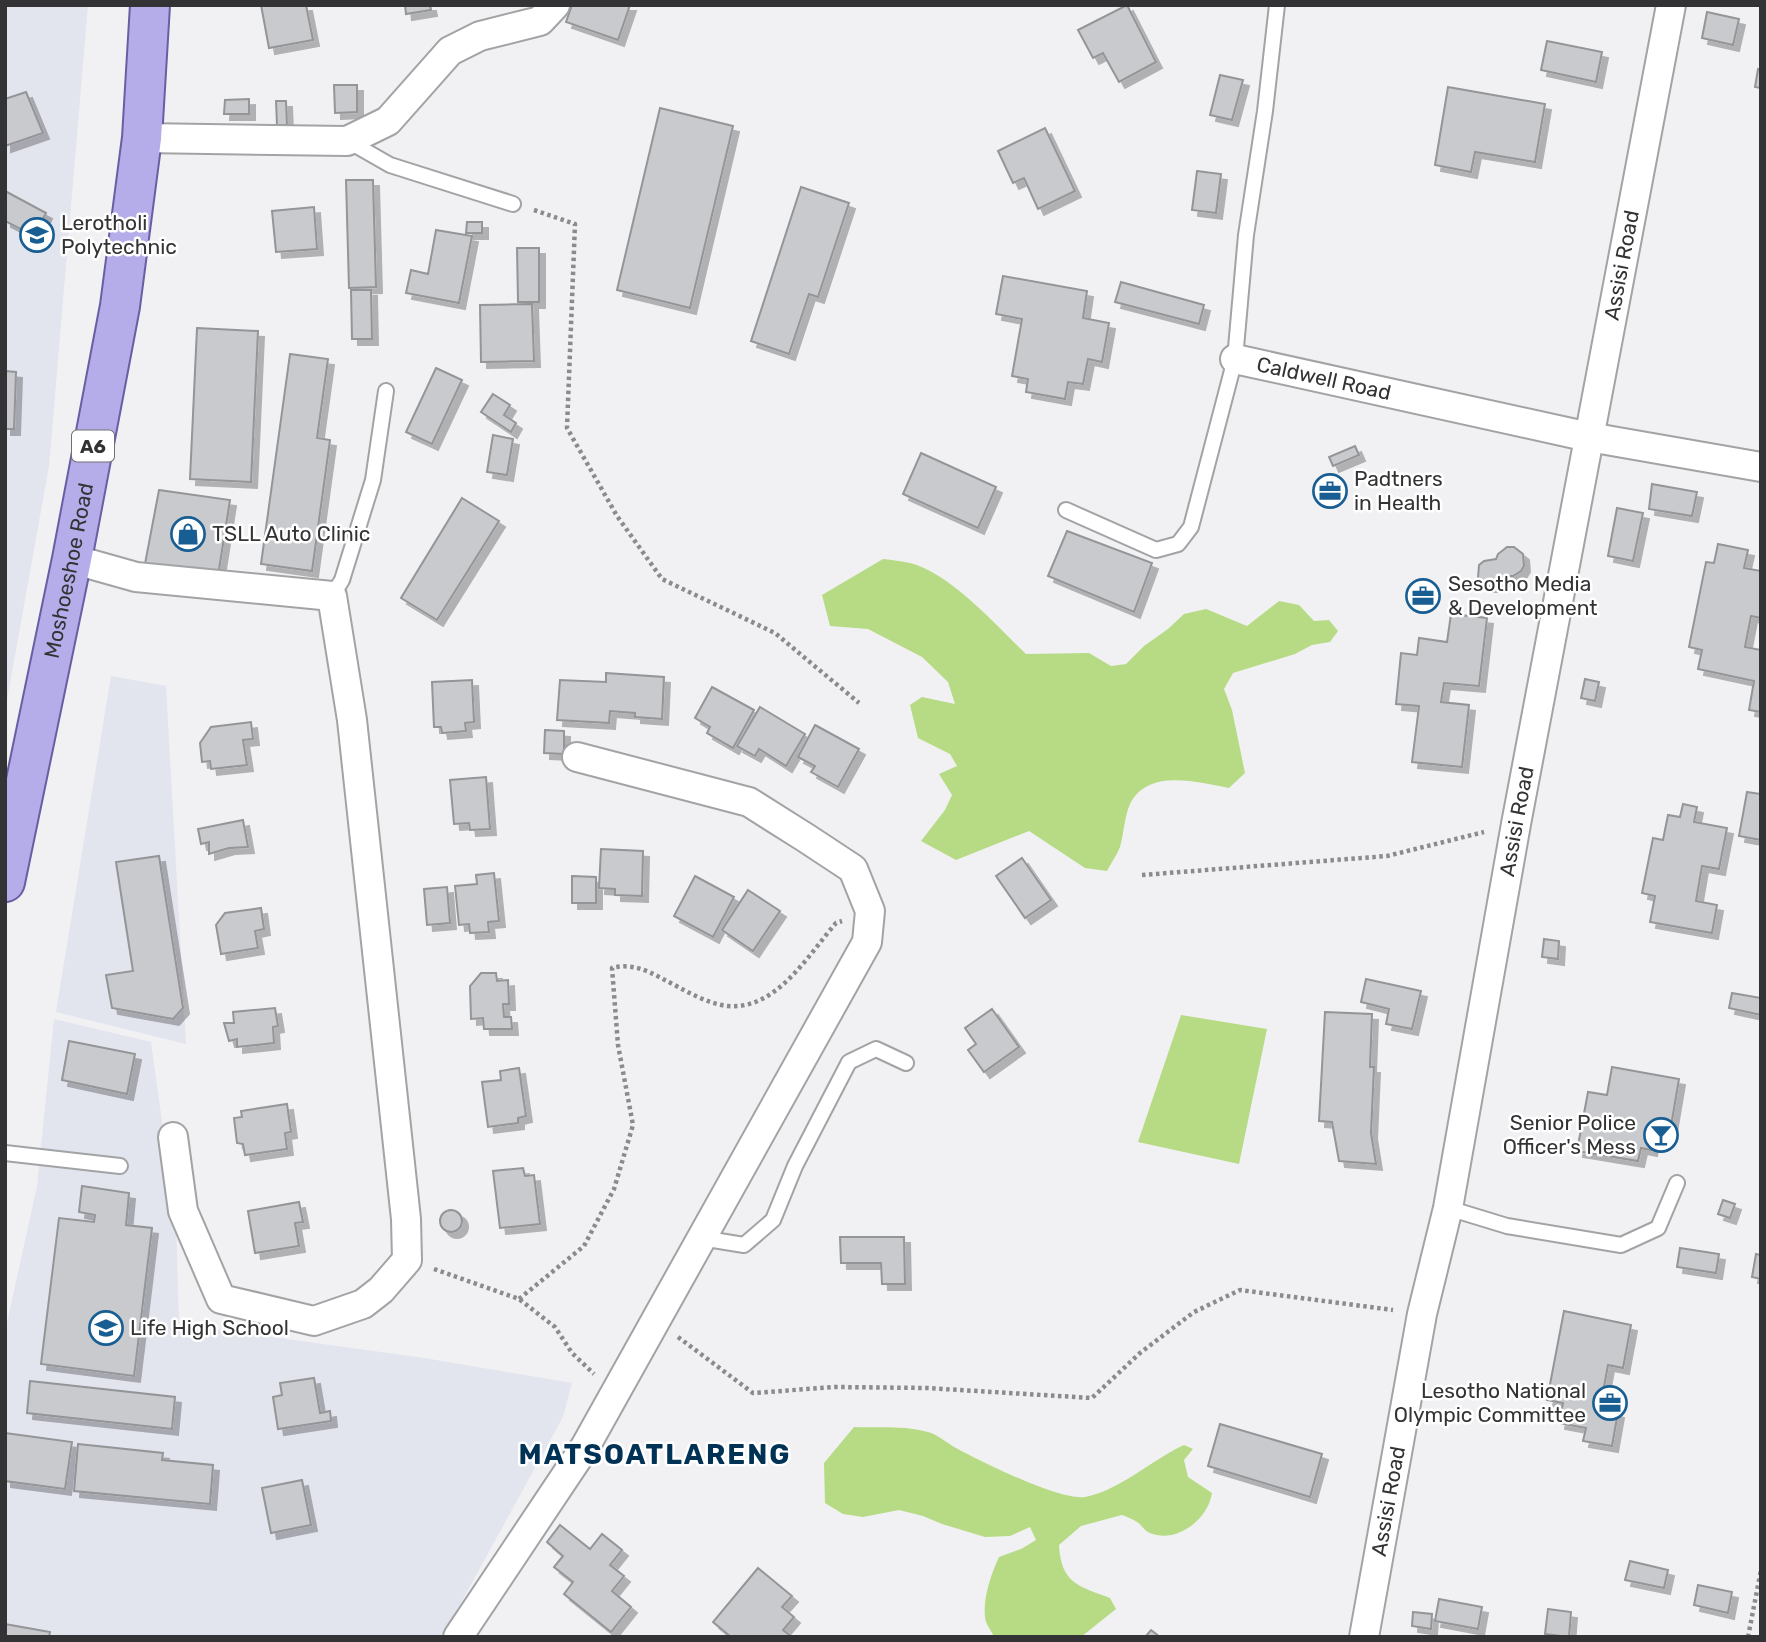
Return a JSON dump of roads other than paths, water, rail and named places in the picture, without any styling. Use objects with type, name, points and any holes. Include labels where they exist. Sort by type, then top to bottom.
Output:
[{"type":"main road","name":"Moshoeshoe Road","points":[[5,882],[72,559],[120,306],[142,138],[150,5]]},
{"type":"street","points":[[142,138],[347,141],[388,121],[450,51],[480,36],[540,21],[555,5]]},
{"type":"street","name":"Assisi Road","points":[[1360,1632],[1422,1314],[1448,1209],[1516,824],[1671,5]]},
{"type":"street","name":"Caldwell Road","points":[[1235,359],[1589,437],[1761,467]]},
{"type":"street","points":[[72,559],[136,577],[331,596],[352,720],[406,1219],[407,1260],[382,1290],[363,1304],[314,1321],[221,1299],[183,1211],[173,1137]]},
{"type":"street","points":[[458,1637],[585,1447],[867,942],[870,911],[853,869],[749,802],[577,757]]},
{"type":"lane","name":"Caldwell Road","points":[[1235,359],[1246,235],[1267,97],[1277,5]]},
{"type":"lane","points":[[347,141],[390,165],[513,204]]},
{"type":"lane","points":[[1066,510],[1156,550],[1178,544],[1191,527],[1235,359]]},
{"type":"lane","points":[[331,596],[342,580],[373,480],[386,391]]},
{"type":"lane","points":[[701,1238],[744,1245],[773,1220],[795,1166],[849,1062],[876,1049],[906,1063]]},
{"type":"lane","points":[[5,1153],[120,1166]]},
{"type":"lane","points":[[1448,1209],[1507,1226],[1621,1245],[1658,1228],[1676,1183]]},
{"type":"place","name":"Lerotholi Polytechnic","points":[[37,235]]},
{"type":"place","name":"Padtners in Health","points":[[1330,491]]},
{"type":"place","name":"TSLL Auto Clinic","points":[[188,534]]},
{"type":"place","name":"Sesotho Media & Development","points":[[1423,596]]},
{"type":"place","name":"Senior Police Officer's Mess","points":[[1661,1135]]},
{"type":"place","name":"Life High School","points":[[106,1328]]},
{"type":"place","name":"Lesotho National Olympic Committee","points":[[1610,1403]]},
{"type":"district","name":"MATSOATLARENG","points":[[655,1454]]}]
